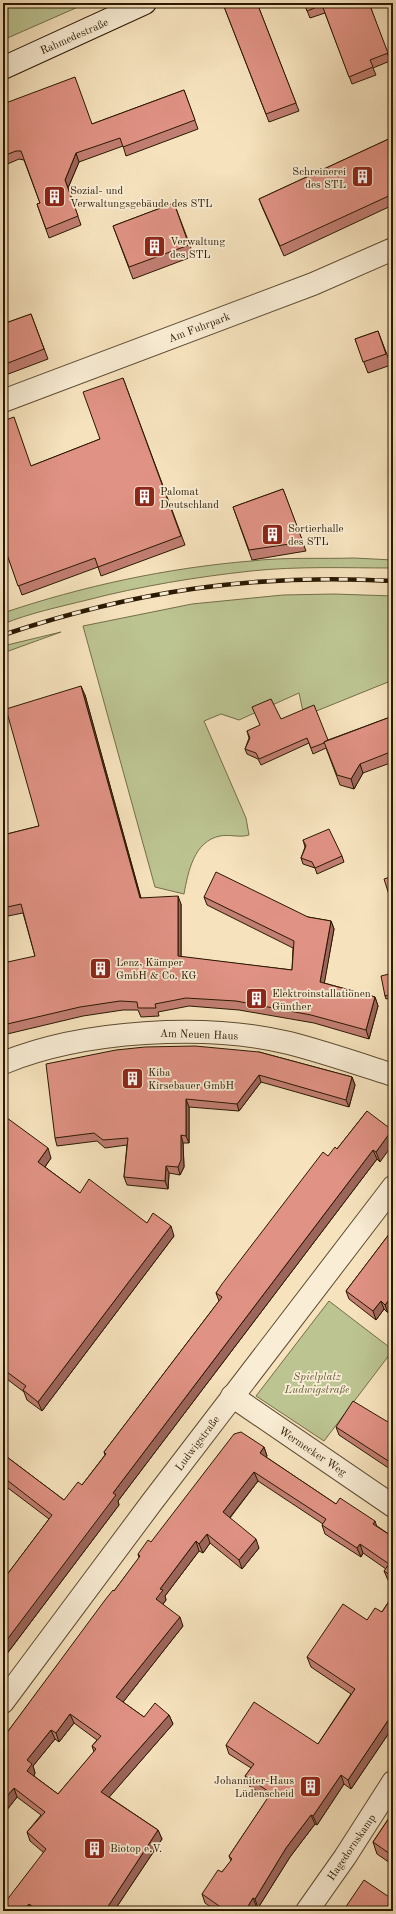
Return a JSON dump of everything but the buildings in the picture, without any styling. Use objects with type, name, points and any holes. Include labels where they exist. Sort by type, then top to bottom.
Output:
[{"type":"street","name":"Rahmedestraße","points":[[3,68],[145,3]]},
{"type":"street","name":"Am Fuhrpark","points":[[3,401],[313,284],[393,248]]},
{"type":"street","name":"Am Neuen Haus","points":[[3,1063],[33,1053],[107,1037],[160,1032],[188,1032],[238,1035],[288,1043],[393,1075]]},
{"type":"street","name":"Ludwigstraße","points":[[3,1702],[232,1396],[393,1187]]},
{"type":"street","name":"Wermecker Weg","points":[[232,1396],[393,1506]]},
{"type":"street","name":"Hagedornskamp","points":[[307,1911],[345,1858],[393,1782]]},
{"type":"green space","points":[[3,3],[87,3],[3,40]]},
{"type":"green space","points":[[354,558],[393,560],[393,568],[286,568],[210,576],[169,582],[107,595],[34,613],[3,624],[3,613],[33,603],[64,594],[157,573],[220,564],[264,560]]},
{"type":"green space","points":[[334,594],[393,596],[393,680],[304,716],[299,693],[239,720],[221,714],[204,721],[246,818],[249,835],[220,836],[211,839],[204,844],[198,851],[190,867],[184,894],[155,887],[83,626],[192,604],[283,595]]},
{"type":"green space","points":[[61,632],[3,653],[3,646]]},
{"type":"green space","name":"Spielplatz Ludwigstraße","points":[[329,1301],[393,1350],[324,1441],[256,1396]]},
{"type":"railway","points":[[3,635],[100,607],[148,596],[195,588],[292,580],[342,579],[393,581]]},
{"type":"place","name":"Schreinerei des STL","points":[[362,177]]},
{"type":"place","name":"Sozial- und Verwaltungsgebäude des STL","points":[[54,196]]},
{"type":"place","name":"Verwaltung des STL","points":[[155,247]]},
{"type":"place","name":"Palomat Deutschland","points":[[144,497]]},
{"type":"place","name":"Sortierhalle des STL","points":[[272,534]]},
{"type":"place","name":"Lenz, Kämper GmbH & Co. KG","points":[[101,968]]},
{"type":"place","name":"Elektroinstallationen Günther","points":[[256,999]]},
{"type":"place","name":"Kiba Kirsebauer GmbH","points":[[133,1078]]},
{"type":"place","name":"Johanniter-Haus Lüdenscheid","points":[[310,1786]]},
{"type":"place","name":"Biotop e.V.","points":[[95,1848]]}]
